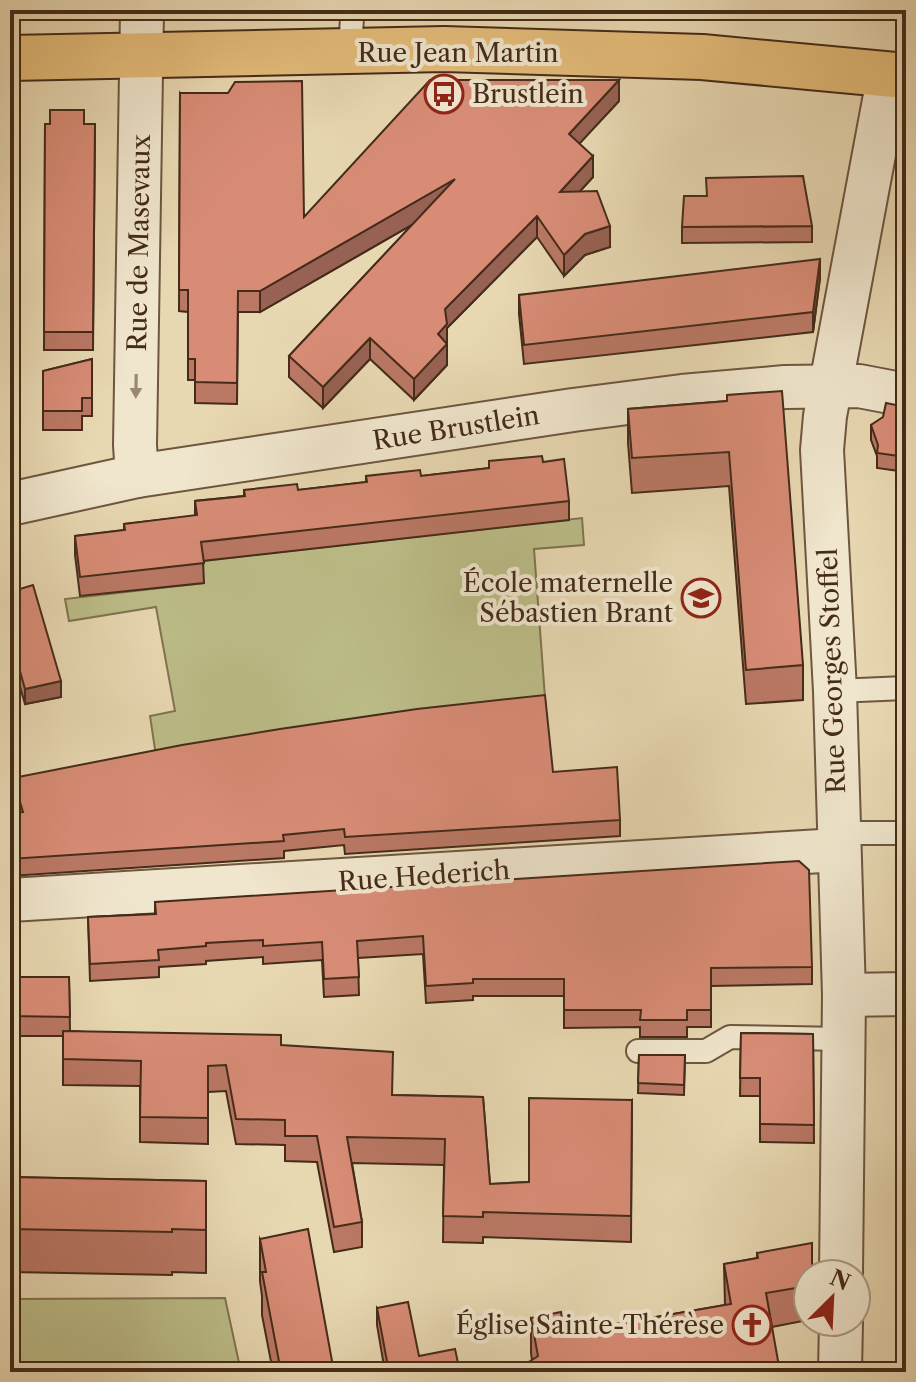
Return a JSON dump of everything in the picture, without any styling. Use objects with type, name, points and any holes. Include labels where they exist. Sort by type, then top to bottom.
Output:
[{"type":"main road","name":"Rue Jean Martin","points":[[10,58],[141,56],[353,31],[444,49],[702,57],[898,75]]},
{"type":"street","name":"Rue de Masevaux","points":[[137,476],[142,10]]},
{"type":"street","name":"Rue Georges Stoffel","points":[[841,1258],[844,995],[835,691],[822,450],[830,387],[898,75]]},
{"type":"street","name":"Rue Brustlein","points":[[10,504],[137,476],[573,410],[771,388],[859,386],[906,395]]},
{"type":"street","name":"Rue Hederich","points":[[10,900],[838,841]]},
{"type":"street","points":[[844,995],[906,994]]},
{"type":"street","points":[[840,1372],[841,1338]]},
{"type":"lane","points":[[835,691],[906,688]]},
{"type":"lane","points":[[838,841],[906,833]]},
{"type":"lane","points":[[638,1051],[706,1051],[730,1037],[844,1039]]},
{"type":"green space","points":[[582,518],[584,545],[534,549],[546,711],[156,756],[150,716],[175,711],[156,607],[69,621],[65,599],[203,583],[201,561]]},
{"type":"green space","points":[[225,1298],[241,1372],[10,1372],[10,1299]]},
{"type":"building","points":[[430,80],[619,80],[569,134],[593,156],[560,192],[597,191],[610,226],[585,234],[564,255],[537,216],[445,309],[447,324],[438,334],[447,344],[414,379],[370,338],[323,387],[289,356],[455,179],[260,291],[238,291],[237,383],[195,382],[195,359],[188,359],[188,290],[179,290],[180,93],[228,93],[235,82],[302,81],[304,217]]},
{"type":"building","points":[[50,110],[84,110],[84,124],[95,124],[93,332],[44,332],[45,124],[50,124]]},
{"type":"building","points":[[803,176],[812,226],[682,227],[684,196],[707,196],[706,178]]},
{"type":"building","points":[[820,259],[813,312],[524,345],[519,295]]},
{"type":"building","points":[[902,268],[906,269],[906,302],[896,300]]},
{"type":"building","points":[[92,359],[92,398],[82,398],[82,411],[43,411],[43,371]]},
{"type":"building","points":[[782,391],[803,665],[746,670],[729,452],[632,458],[628,409],[727,401],[727,395]]},
{"type":"building","points":[[886,403],[906,407],[906,457],[877,453],[878,445],[871,425],[883,417]]},
{"type":"building","points":[[542,456],[543,462],[564,459],[569,501],[201,542],[204,563],[80,577],[75,536],[125,530],[124,524],[197,515],[195,501],[245,496],[244,490],[297,484],[298,490],[367,482],[366,476],[420,470],[421,476],[489,468],[489,461]]},
{"type":"building","points":[[33,585],[61,681],[25,689],[10,636],[10,592]]},
{"type":"building","points":[[903,590],[906,590],[906,655],[904,654]]},
{"type":"building","points":[[545,695],[553,772],[617,767],[620,820],[345,837],[344,829],[283,835],[284,841],[10,859],[10,813],[23,812],[13,778],[280,729],[417,709]]},
{"type":"building","points":[[799,861],[809,870],[812,967],[711,968],[711,1010],[687,1010],[687,1020],[640,1020],[641,1010],[564,1010],[564,979],[473,979],[473,983],[426,986],[423,936],[357,941],[359,977],[324,979],[322,942],[263,946],[263,940],[206,943],[206,946],[158,950],[159,960],[90,964],[88,917],[156,914],[155,902]]},
{"type":"building","points":[[10,977],[69,977],[70,1017],[10,1016]]},
{"type":"building","points":[[63,1031],[281,1035],[281,1045],[393,1052],[392,1095],[483,1097],[490,1184],[529,1182],[529,1098],[632,1100],[631,1216],[483,1212],[483,1217],[443,1216],[445,1139],[347,1137],[362,1222],[334,1227],[317,1136],[285,1136],[285,1120],[236,1119],[226,1065],[208,1066],[208,1118],[140,1117],[141,1061],[63,1059]]},
{"type":"building","points":[[741,1033],[813,1034],[814,1125],[760,1124],[760,1078],[740,1078]]},
{"type":"building","points":[[639,1055],[685,1055],[684,1085],[638,1083]]},
{"type":"building","points":[[10,1177],[206,1181],[206,1230],[11,1229]]},
{"type":"building","points":[[308,1229],[334,1372],[281,1372],[262,1272],[266,1272],[260,1239]]},
{"type":"building","points":[[812,1243],[812,1258],[792,1258],[792,1289],[766,1293],[780,1372],[513,1372],[538,1356],[531,1318],[561,1312],[564,1333],[731,1304],[724,1264],[758,1258],[757,1253]]},
{"type":"building","points":[[408,1302],[419,1356],[455,1349],[460,1372],[389,1372],[377,1308]]},
{"type":"place","name":"Brustlein","points":[[444,94]]},
{"type":"place","name":"École maternelle Sébastien Brant","points":[[701,598]]},
{"type":"place","name":"Église Sainte-Thérèse","points":[[752,1325]]}]
